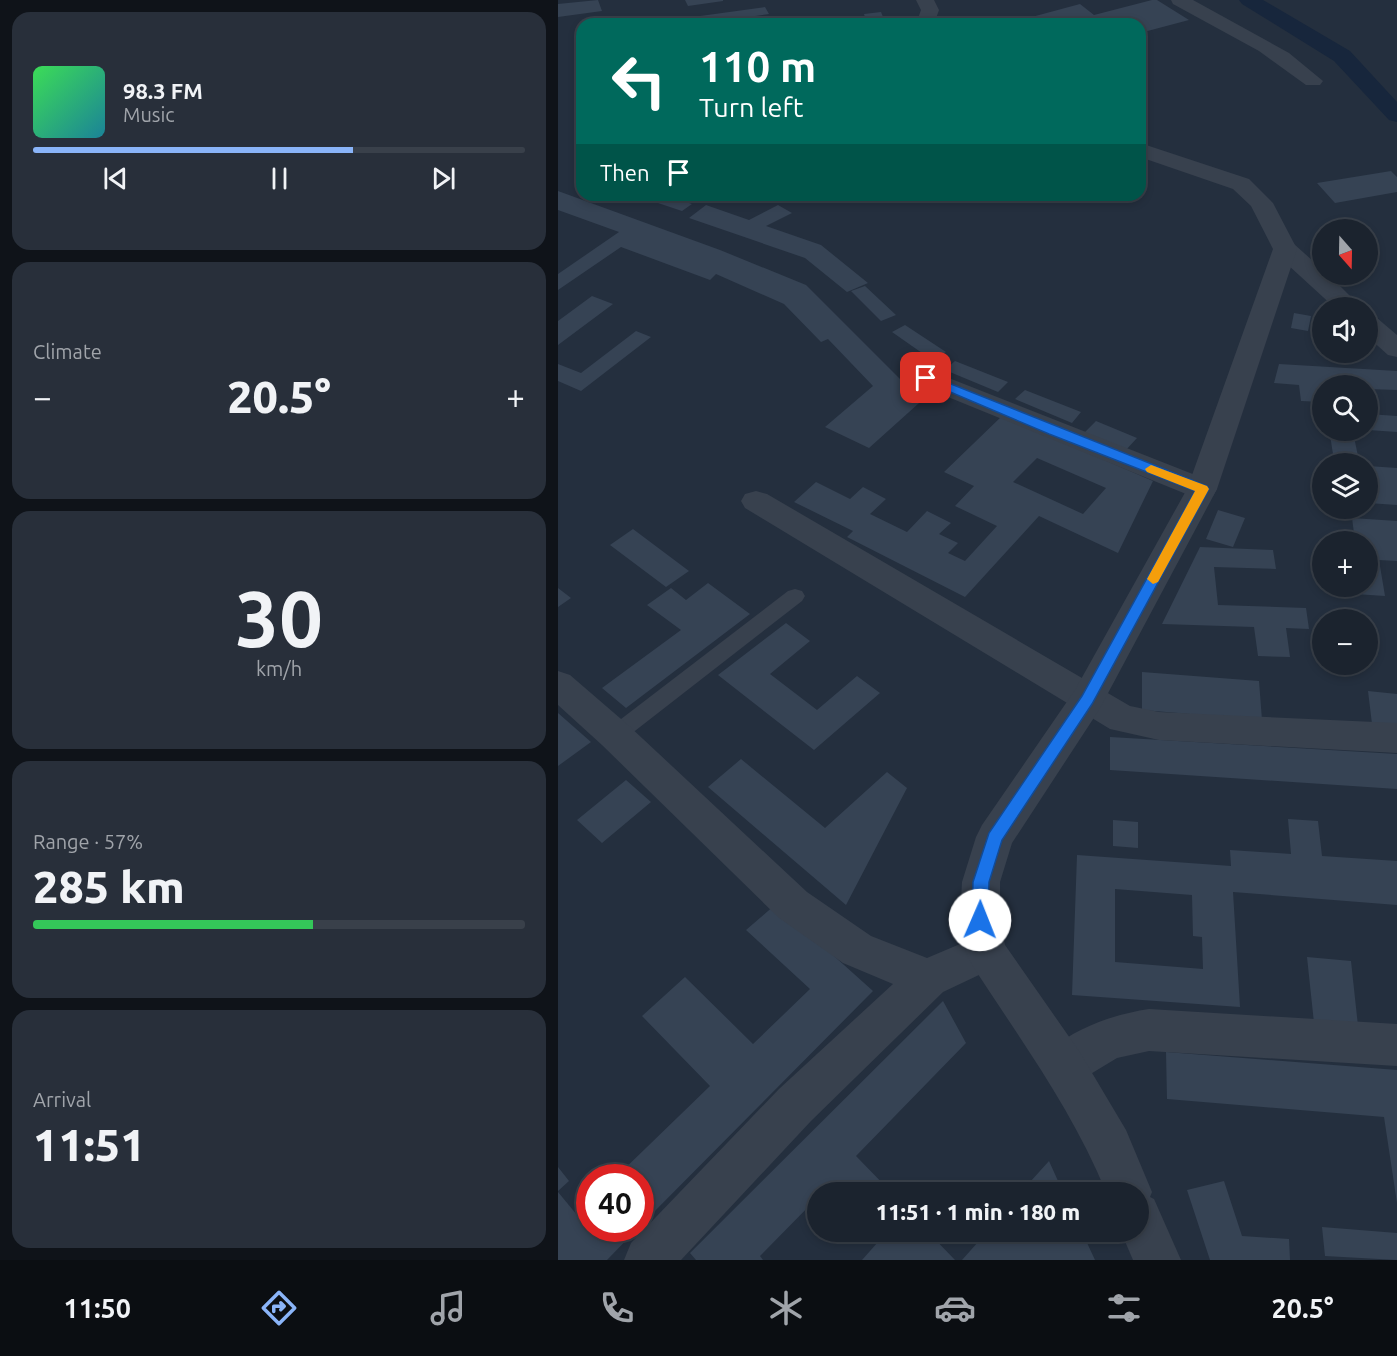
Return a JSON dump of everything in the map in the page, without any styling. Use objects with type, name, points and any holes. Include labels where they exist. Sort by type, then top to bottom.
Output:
[{"type":"street","points":[[925,0],[930,10],[927,18]]},
{"type":"street","points":[[1180,0],[1252,39],[1296,67],[1313,81]]},
{"type":"street","points":[[1146,152],[1241,184],[1261,203],[1285,249],[1338,297]]},
{"type":"street","points":[[1125,1182],[1110,1146],[1064,1066],[986,951],[980,920],[981,882],[994,837],[1087,700],[1203,489],[1285,249]]},
{"type":"street","points":[[1378,332],[1397,349]]},
{"type":"street","points":[[926,378],[1053,431],[1203,489]]},
{"type":"street","points":[[756,501],[1122,719],[1137,724],[1397,738]]},
{"type":"street","points":[[558,685],[615,735],[793,904],[857,950],[928,978]]},
{"type":"street","points":[[648,1260],[795,1105],[928,978],[986,951]]},
{"type":"street","points":[[1064,1066],[1102,1041],[1125,1033],[1149,1030],[1397,1046]]},
{"type":"street","points":[[1149,1241],[1157,1260]]},
{"type":"lane","points":[[615,735],[795,596]]},
{"type":"building","points":[[598,0],[602,11],[558,17],[558,4]]},
{"type":"building","points":[[685,0],[723,0],[723,1],[688,6]]},
{"type":"building","points":[[1157,0],[1189,20],[1146,31],[1146,18],[1028,18],[1080,4],[1094,15]]},
{"type":"building","points":[[765,7],[769,14],[742,18],[693,17]]},
{"type":"building","points":[[881,12],[884,18],[865,18],[864,14]]},
{"type":"building","points":[[1391,171],[1397,177],[1397,192],[1335,203],[1317,183]]},
{"type":"building","points":[[558,191],[576,198],[576,201],[585,201],[720,250],[806,285],[905,384],[928,395],[869,448],[825,427],[873,386],[828,339],[821,342],[784,304],[716,274],[710,280],[621,247],[558,290],[558,274],[619,232],[558,210]]},
{"type":"building","points":[[652,201],[683,201],[692,204],[682,211]]},
{"type":"building","points":[[706,205],[749,220],[778,205],[792,213],[766,226],[821,245],[868,283],[847,292],[805,258],[689,218]]},
{"type":"building","points":[[865,286],[896,315],[881,321],[851,291]]},
{"type":"building","points":[[592,296],[613,304],[558,345],[558,321]]},
{"type":"building","points":[[1294,313],[1311,316],[1308,331],[1291,328]]},
{"type":"building","points":[[905,325],[946,352],[932,360],[892,332]]},
{"type":"building","points":[[636,331],[651,337],[581,391],[558,381],[558,364],[581,373]]},
{"type":"building","points":[[955,361],[1008,382],[998,392],[945,370]]},
{"type":"building","points":[[1279,364],[1397,371],[1397,390],[1378,389],[1378,375],[1312,375],[1312,402],[1301,401],[1299,385],[1274,383]]},
{"type":"building","points":[[1025,390],[1081,412],[1072,423],[1015,399]]},
{"type":"building","points":[[1378,415],[1397,416],[1397,432],[1378,431]]},
{"type":"building","points":[[1002,416],[1153,481],[1118,553],[1039,516],[965,597],[847,537],[853,531],[794,502],[816,482],[850,499],[863,487],[886,499],[870,514],[907,532],[927,511],[951,523],[939,534],[958,543],[948,553],[965,561],[997,526],[955,506],[974,486],[944,472]],"holes":[[[1037,458],[1106,488],[1083,514],[1013,482]]]},
{"type":"building","points":[[1096,421],[1137,438],[1125,451],[1084,433]]},
{"type":"building","points":[[1331,441],[1355,441],[1357,453],[1333,453]]},
{"type":"building","points":[[1378,467],[1397,468],[1397,505],[1378,504]]},
{"type":"building","points":[[1218,510],[1245,518],[1233,547],[1206,539]]},
{"type":"building","points":[[1352,519],[1397,521],[1397,561],[1379,560],[1385,596],[1378,596],[1378,531],[1354,531]]},
{"type":"building","points":[[633,529],[689,571],[666,587],[610,545]]},
{"type":"building","points":[[1200,547],[1273,550],[1276,569],[1214,567],[1218,605],[1306,608],[1309,629],[1286,628],[1290,657],[1258,656],[1254,627],[1162,624]]},
{"type":"building","points":[[708,583],[750,614],[626,708],[602,688],[681,630],[647,605],[671,588],[686,600]]},
{"type":"building","points":[[558,588],[571,598],[558,607]]},
{"type":"building","points":[[786,623],[810,641],[770,674],[817,710],[857,676],[880,693],[814,750],[718,675]]},
{"type":"building","points":[[1142,672],[1259,681],[1262,720],[1142,710]]},
{"type":"building","points":[[1368,691],[1397,694],[1397,726],[1372,724]]},
{"type":"building","points":[[558,713],[591,742],[558,766]]},
{"type":"building","points":[[1110,737],[1397,754],[1397,789],[1110,770]]},
{"type":"building","points":[[741,759],[825,828],[887,772],[907,788],[846,905],[708,787]]},
{"type":"building","points":[[626,780],[651,802],[602,843],[577,820]]},
{"type":"building","points":[[1288,819],[1318,821],[1322,856],[1397,861],[1397,905],[1233,892],[1240,1007],[1072,995],[1077,855],[1231,866],[1230,850],[1291,854]],"holes":[[[1115,889],[1192,895],[1193,936],[1202,937],[1203,969],[1115,962]]]},
{"type":"building","points":[[1113,820],[1138,822],[1138,848],[1113,846]]},
{"type":"building","points":[[776,904],[873,991],[654,1212],[654,1164],[629,1164],[710,1086],[642,1016],[685,977],[753,1044],[810,989],[746,930]]},
{"type":"building","points":[[1307,957],[1351,961],[1358,1026],[1314,1023]]},
{"type":"building","points":[[943,1001],[966,1043],[856,1156],[881,1182],[807,1182],[807,1208],[760,1256],[763,1260],[696,1260],[690,1253]]},
{"type":"building","points":[[1166,1052],[1397,1070],[1397,1203],[1384,1117],[1167,1099]]},
{"type":"building","points":[[1049,1161],[1058,1182],[1030,1182]]},
{"type":"building","points":[[558,1167],[569,1181],[558,1191]]},
{"type":"building","points":[[1224,1181],[1242,1236],[1289,1239],[1290,1260],[1210,1260],[1187,1190]]},
{"type":"building","points":[[558,1192],[576,1214],[576,1242],[624,1242],[607,1260],[558,1260]]},
{"type":"building","points":[[1322,1227],[1397,1233],[1397,1260],[1325,1256]]},
{"type":"building","points":[[878,1242],[938,1242],[955,1260],[862,1260]]},
{"type":"building","points":[[978,1242],[1087,1242],[1095,1260],[962,1260]]},
{"type":"waterway","points":[[1249,0],[1342,56],[1397,115]]},
{"type":"slow traffic","points":[[1151,469],[1203,489],[1153,579]]},
{"type":"route","points":[[926,378],[1017,414],[1053,431],[1203,489],[1087,700],[994,837],[981,882],[980,920]]}]
